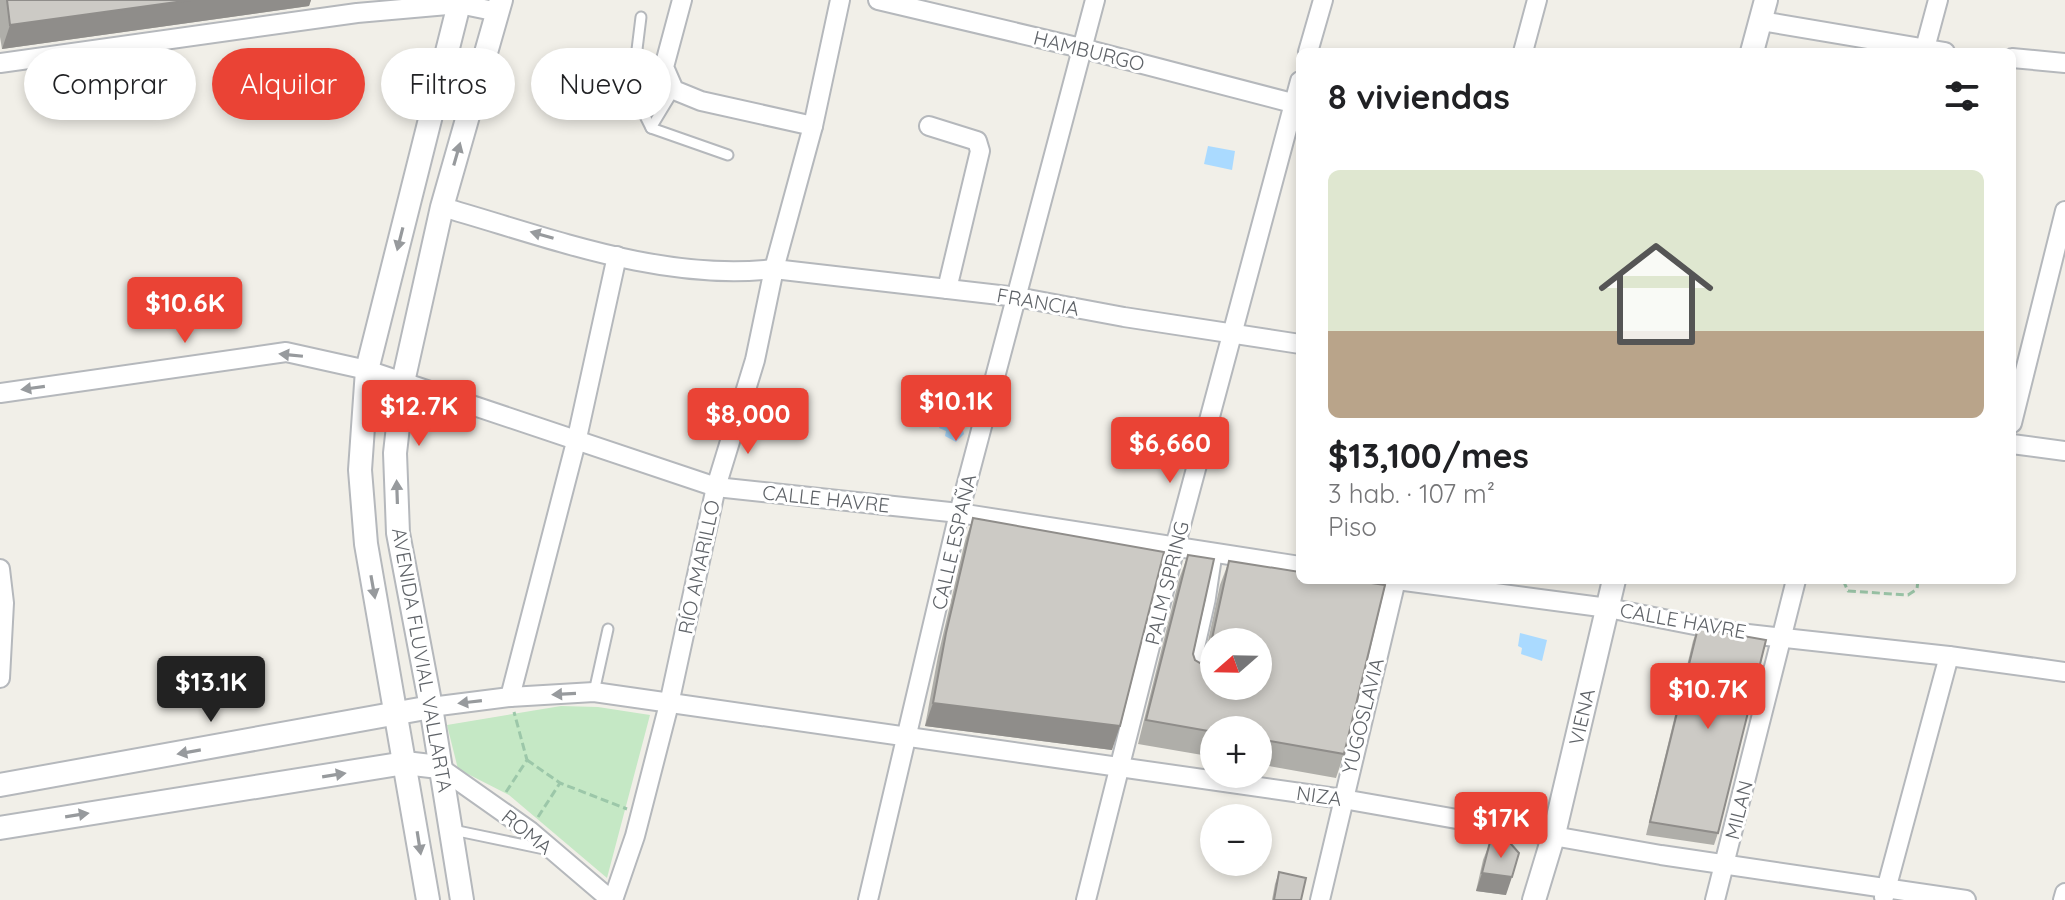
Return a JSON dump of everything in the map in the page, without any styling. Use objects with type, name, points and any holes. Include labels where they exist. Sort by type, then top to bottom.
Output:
[{"type":"street","points":[[682,0],[664,67],[674,90],[701,101],[813,126]]},
{"type":"street","name":"RÍO AMARILLO","points":[[612,900],[641,814],[669,704],[716,487],[755,360],[774,269],[813,126],[840,0]]},
{"type":"street","name":"HAMBURGO","points":[[878,0],[1296,104]]},
{"type":"street","name":"CALLE ESPAÑA","points":[[868,900],[959,513],[1095,0]]},
{"type":"street","points":[[1309,48],[1323,0]]},
{"type":"street","points":[[1524,48],[1537,0]]},
{"type":"street","points":[[1925,48],[1938,0]]},
{"type":"street","points":[[0,63],[356,7],[460,2],[499,6]]},
{"type":"street","name":"AVENIDA FLUVIAL VALLARTA","points":[[428,900],[366,544],[360,470],[367,370],[460,2]]},
{"type":"street","name":"AVENIDA FLUVIAL VALLARTA","points":[[462,900],[431,707],[398,533],[395,453],[403,382],[442,207],[499,6]]},
{"type":"street","points":[[1753,48],[1764,10],[1912,48]]},
{"type":"street","points":[[2016,58],[2065,63]]},
{"type":"street","name":"PALM SPRING","points":[[1086,900],[1175,547],[1296,108]]},
{"type":"street","points":[[929,126],[977,141],[980,151],[947,289]]},
{"type":"street","name":"FRANCIA","points":[[442,207],[617,256],[691,269],[740,273],[774,269],[1017,297],[1296,343]]},
{"type":"street","points":[[2016,407],[2065,211]]},
{"type":"street","points":[[510,697],[577,438],[617,256]]},
{"type":"street","name":"CALLE HAVRE","points":[[0,393],[286,352],[367,370],[716,487],[959,513],[1296,565]]},
{"type":"street","points":[[2016,445],[2065,451]]},
{"type":"street","points":[[0,569],[4,603],[0,678]]},
{"type":"street","name":"YUGOSLAVIA","points":[[1320,900],[1395,584]]},
{"type":"street","name":"CALLE HAVRE","points":[[1426,584],[1608,608],[1730,632],[2065,672]]},
{"type":"street","name":"VIENA","points":[[1534,900],[1554,834],[1613,584]]},
{"type":"street","name":"MILAN","points":[[1715,900],[1795,584]]},
{"type":"street","points":[[1885,894],[1949,656]]},
{"type":"street","name":"NIZA","points":[[431,707],[510,697],[594,692],[1343,799],[1661,855],[1726,863],[1885,894],[1966,900]]},
{"type":"street","points":[[0,785],[431,707]]},
{"type":"street","points":[[0,828],[405,763],[439,767]]},
{"type":"street","name":"ROMA","points":[[439,767],[530,831],[612,900]]},
{"type":"street","points":[[2063,900],[2065,893]]},
{"type":"lane","points":[[641,17],[632,90],[651,128],[728,155]]},
{"type":"lane","points":[[651,128],[674,90]]},
{"type":"lane","points":[[1192,679],[1217,554]]},
{"type":"lane","points":[[594,692],[608,629]]},
{"type":"lane","points":[[451,829],[551,851]]},
{"type":"path","points":[[1845,584],[1848,591],[1908,595],[1917,589],[1918,584]]},
{"type":"path","points":[[510,697],[527,760],[560,783],[641,814]]},
{"type":"path","points":[[496,807],[527,760]]},
{"type":"path","points":[[530,831],[560,783]]},
{"type":"green space","points":[[561,706],[598,707],[650,715],[607,878],[509,795],[458,769],[447,725]]},
{"type":"water","points":[[1208,146],[1235,151],[1232,170],[1204,164]]},
{"type":"water","points":[[947,394],[971,398],[968,415],[961,422],[964,434],[956,442],[939,428]]},
{"type":"water","points":[[1520,633],[1547,640],[1542,661],[1521,654],[1522,648],[1518,646]]},
{"type":"building","points":[[7,0],[191,0],[10,25]]},
{"type":"building","points":[[973,518],[1164,552],[1120,726],[933,703]]},
{"type":"building","points":[[1188,555],[1214,559],[1193,654],[1200,663],[1200,700],[1272,700],[1272,628],[1214,628],[1229,561],[1296,571],[1296,584],[1385,585],[1344,754],[1272,741],[1272,716],[1200,716],[1200,730],[1146,720]]},
{"type":"building","points":[[1698,628],[1766,640],[1718,833],[1650,822]]},
{"type":"building","points":[[1490,842],[1511,844],[1519,853],[1512,877],[1482,873]]},
{"type":"building","points":[[1279,872],[1306,878],[1301,900],[1274,900]]}]
